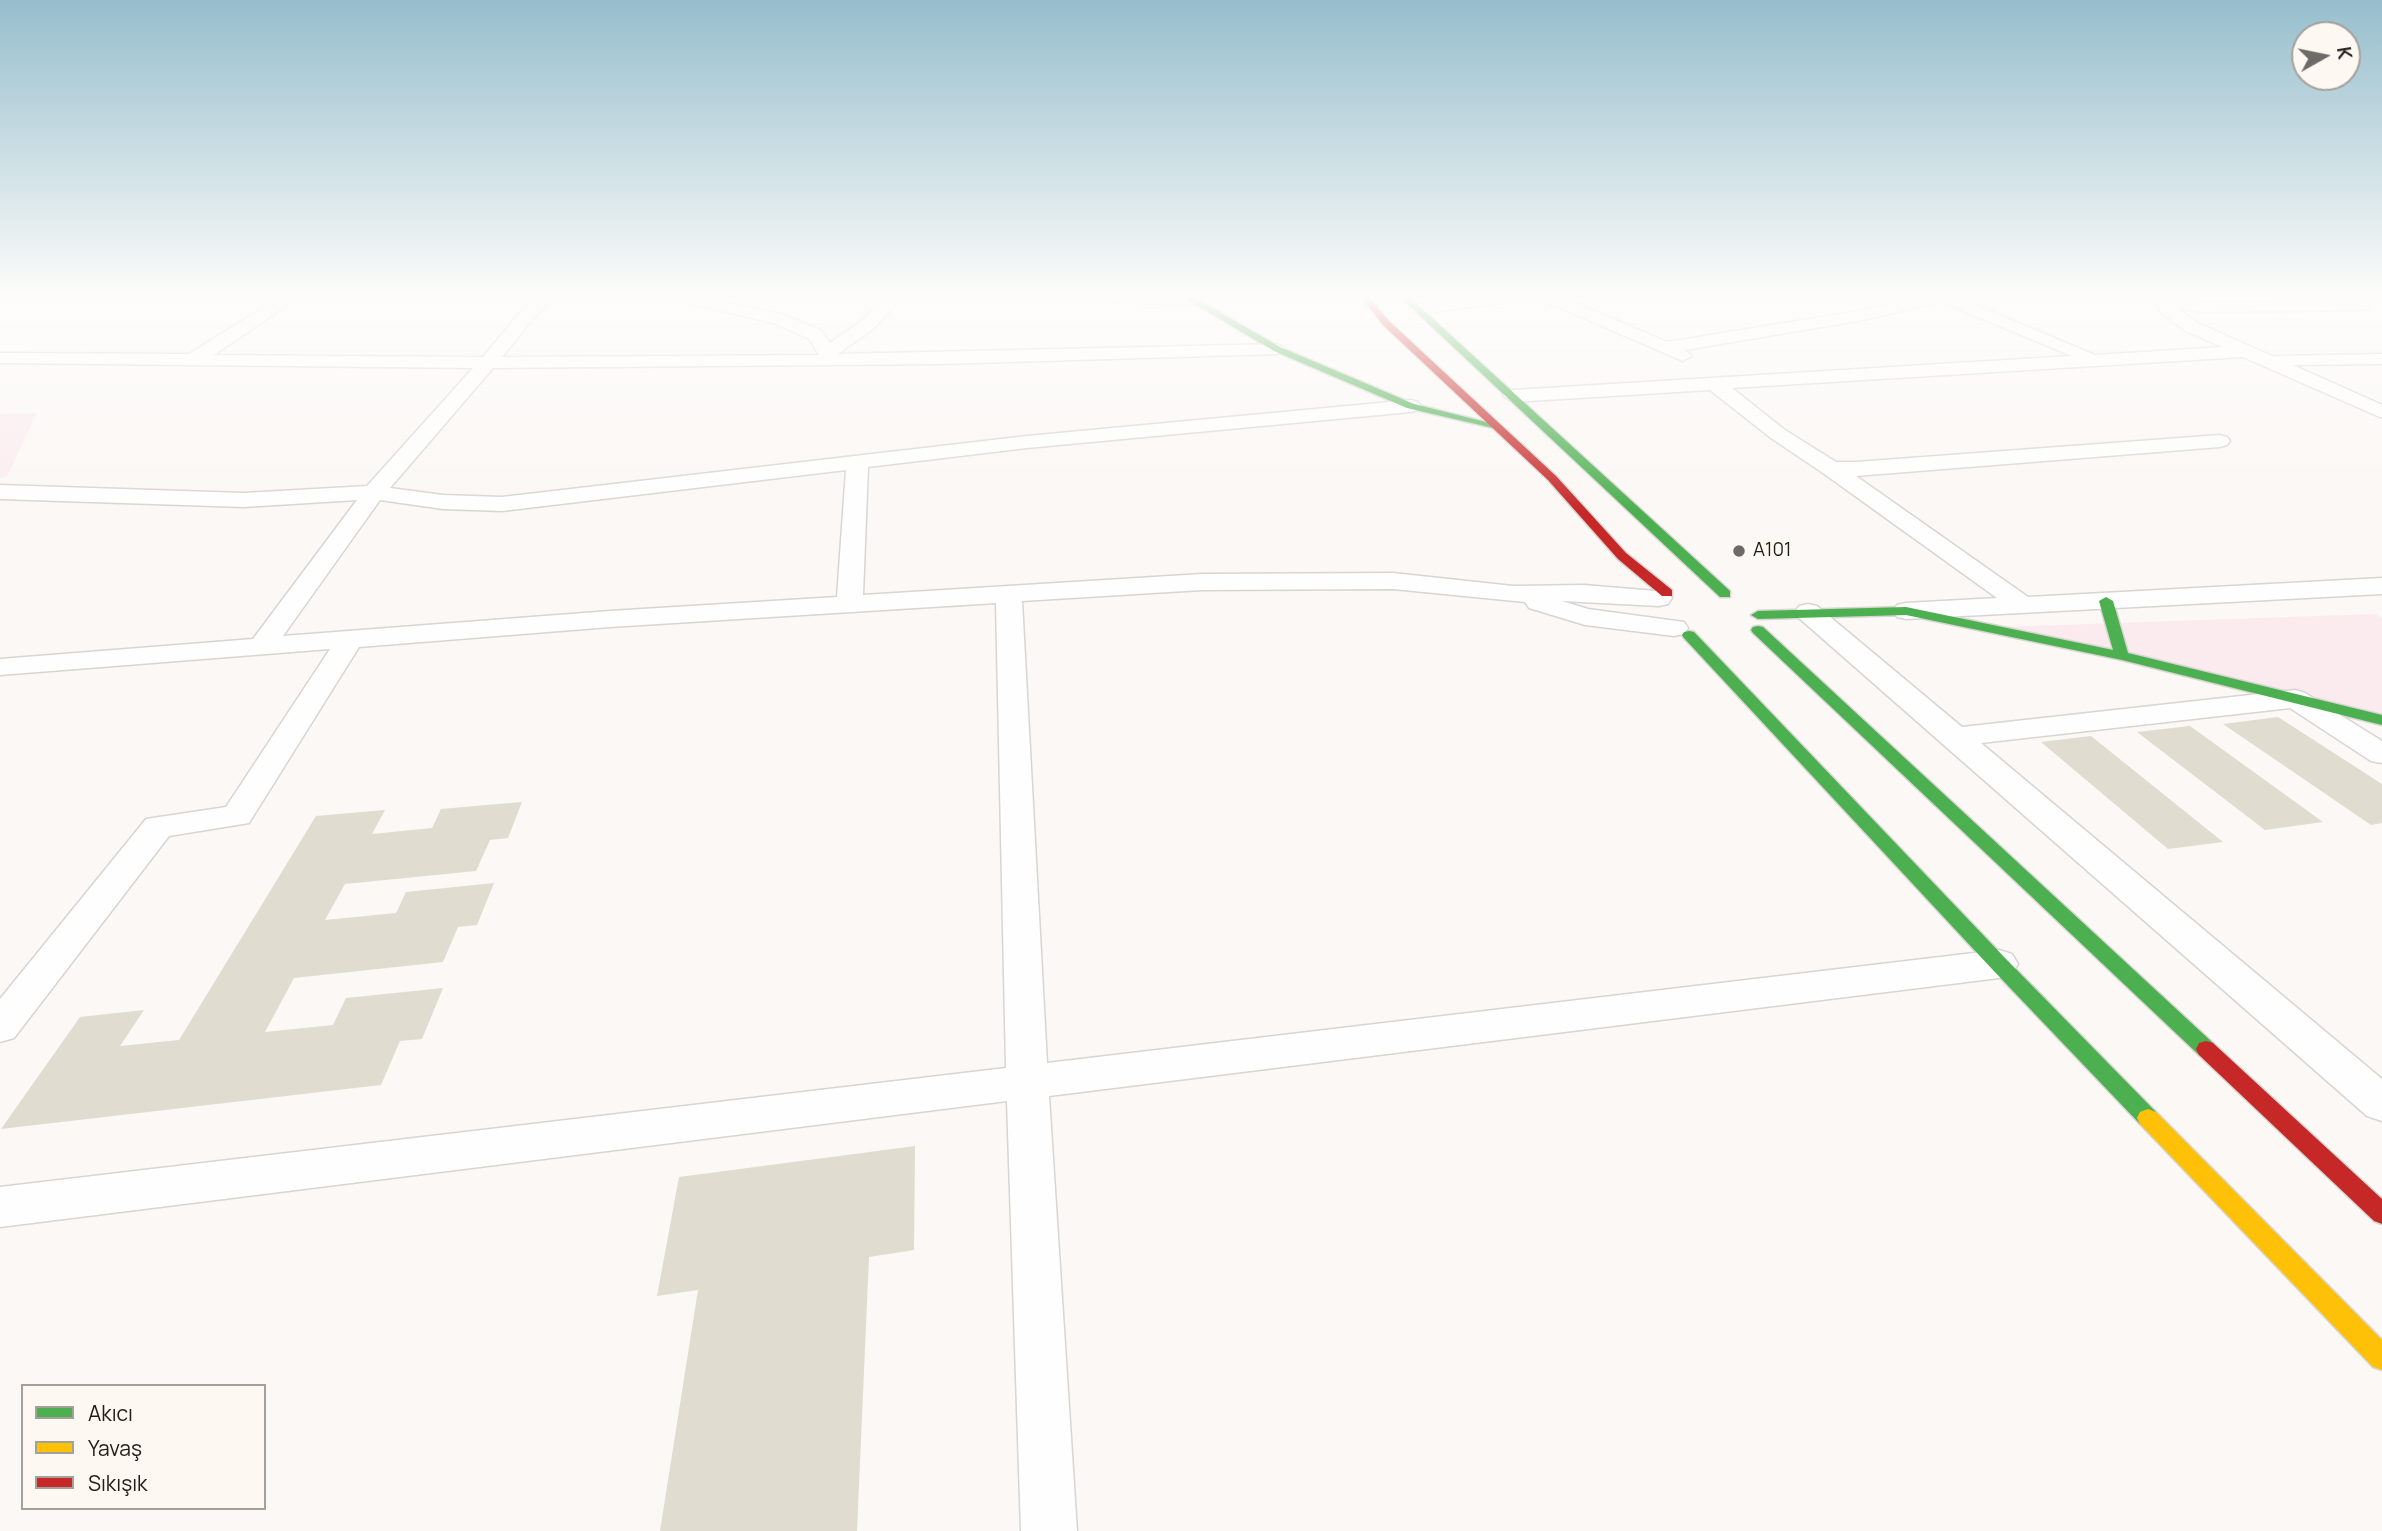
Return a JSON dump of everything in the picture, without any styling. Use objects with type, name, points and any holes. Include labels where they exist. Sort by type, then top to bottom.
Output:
[{"type":"main road","points":[[1322,368],[1410,406],[1495,425]]},
{"type":"main road","points":[[1435,368],[1552,478],[1622,556],[1663,596]]},
{"type":"main road","points":[[1483,368],[1746,609],[2382,1214]]},
{"type":"main road","points":[[2382,720],[2122,656],[1906,611],[1808,612],[1746,609],[1690,589],[1663,596],[1655,605],[1657,613],[1682,631],[1999,964],[2382,1358]]},
{"type":"main road","points":[[2106,600],[2122,656]]},
{"type":"main road","points":[[1738,639],[1746,609]]},
{"type":"main road","points":[[1682,631],[1714,639]]},
{"type":"street","points":[[262,646],[373,492],[483,368]]},
{"type":"street","points":[[1713,368],[1742,381]]},
{"type":"street","points":[[1513,396],[1943,368]]},
{"type":"street","points":[[2287,368],[2382,412]]},
{"type":"street","points":[[1713,383],[1778,434],[1831,468],[2024,605]]},
{"type":"street","points":[[0,492],[231,500],[373,492],[443,502],[502,504],[1027,442],[1410,406]]},
{"type":"street","points":[[1831,468],[1856,469],[2220,441]]},
{"type":"street","points":[[850,604],[857,461]]},
{"type":"street","points":[[0,667],[610,619],[1202,582],[1394,581],[1513,594],[1663,596]]},
{"type":"street","points":[[1906,611],[2382,586]]},
{"type":"street","points":[[1009,594],[1027,1083],[1049,1531]]},
{"type":"street","points":[[1513,594],[1585,617],[1682,631]]},
{"type":"street","points":[[1808,612],[2382,1104]]},
{"type":"street","points":[[0,1027],[158,827],[237,816],[350,639]]},
{"type":"street","points":[[1956,737],[2295,699],[2382,754]]},
{"type":"street","points":[[0,1207],[1999,964]]},
{"type":"shaded area","points":[[37,413],[7,476],[0,478],[0,414]]},
{"type":"shaded area","points":[[2375,614],[2382,618],[2382,715],[2002,627]]},
{"type":"building","points":[[2278,717],[2382,784],[2382,823],[2371,825],[2223,724]]},
{"type":"building","points":[[2190,726],[2323,822],[2265,830],[2137,732]]},
{"type":"building","points":[[2091,736],[2223,842],[2168,849],[2041,742]]},
{"type":"building","points":[[522,802],[508,838],[490,840],[476,871],[345,884],[325,920],[396,913],[406,892],[494,883],[477,925],[458,927],[443,962],[294,978],[265,1032],[333,1025],[346,998],[443,988],[422,1039],[400,1041],[381,1085],[1,1129],[80,1017],[144,1010],[120,1046],[179,1040],[316,816],[385,810],[372,834],[432,828],[441,809]]},
{"type":"building","points":[[915,1146],[914,1250],[869,1257],[857,1531],[660,1531],[698,1290],[657,1296],[679,1177]]},
{"type":"traffic: fast","points":[[1323,368],[1411,406],[1493,425]]},
{"type":"traffic: fast","points":[[1481,368],[1725,594]]},
{"type":"traffic: fast","points":[[2106,601],[2122,656]]},
{"type":"traffic: fast","points":[[1758,615],[1906,611],[2122,656],[2382,720]]},
{"type":"traffic: fast","points":[[1758,630],[2206,1049]]},
{"type":"traffic: fast","points":[[1689,635],[2148,1118]]},
{"type":"traffic: slow","points":[[2148,1118],[2382,1358]]},
{"type":"traffic: jam","points":[[1435,368],[1552,478],[1622,556],[1667,593]]},
{"type":"traffic: jam","points":[[2206,1049],[2382,1214]]},
{"type":"place","name":"A101","points":[[1739,551]]}]
